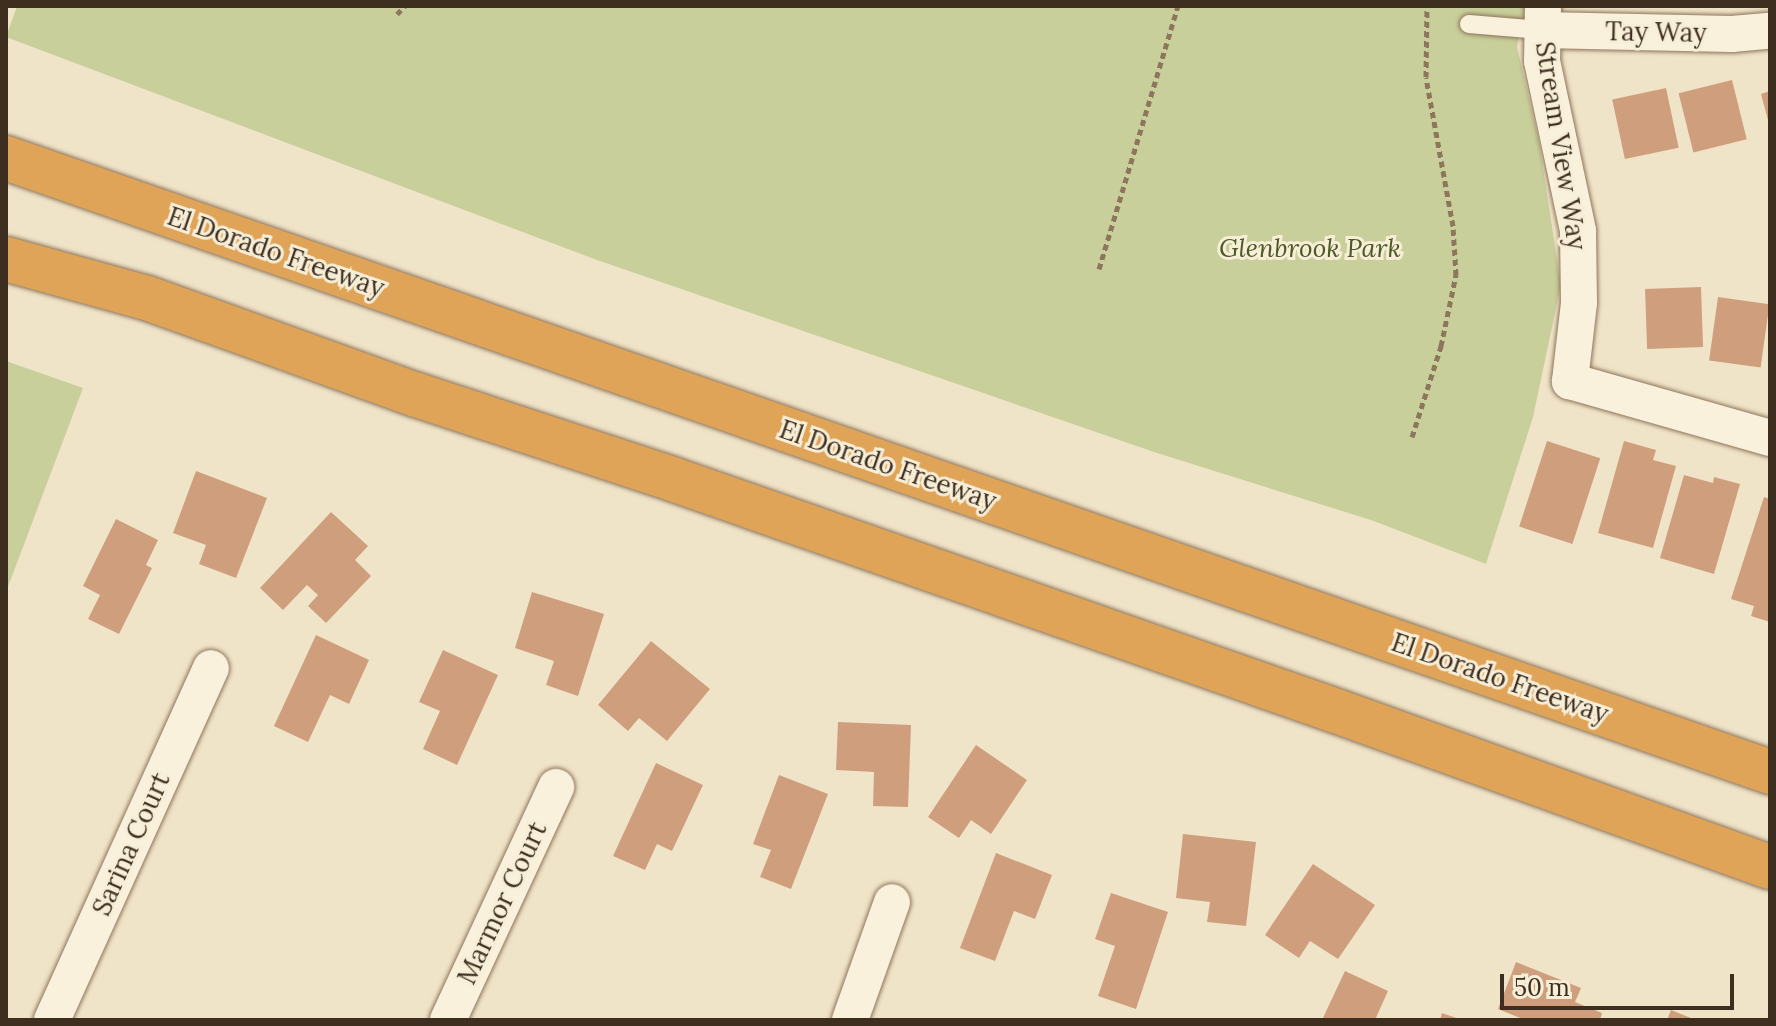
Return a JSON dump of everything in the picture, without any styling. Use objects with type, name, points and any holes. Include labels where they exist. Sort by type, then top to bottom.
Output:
[{"type":"highway","name":"El Dorado Freeway","points":[[6,158],[1770,772]]},
{"type":"highway","points":[[6,259],[147,298],[417,395],[675,480],[1325,707],[1770,867]]},
{"type":"highway","points":[[1552,696],[1770,755]]},
{"type":"highway","points":[[1667,831],[1770,884]]},
{"type":"street","name":"Tay Way","points":[[1542,18],[1732,34],[1770,31]]},
{"type":"street","name":"Stream View Way","points":[[1542,18],[1549,106],[1578,231],[1579,303],[1570,381],[1770,438]]},
{"type":"street","name":"Sarina Court","points":[[52,1020],[211,668]]},
{"type":"street","name":"Marmor Court","points":[[448,1020],[556,787]]},
{"type":"street","points":[[850,1020],[892,902]]},
{"type":"lane","points":[[1469,24],[1542,18]]},
{"type":"path","points":[[397,14],[405,6]]},
{"type":"path","points":[[1099,269],[1178,6]]},
{"type":"path","points":[[1412,437],[1441,346],[1456,275],[1453,226],[1426,77],[1427,6]]},
{"type":"green space","name":"Glenbrook Park","points":[[17,6],[1526,6],[1517,47],[1539,142],[1561,285],[1533,417],[1486,564],[1371,520],[1157,453],[597,260],[6,37]]},
{"type":"green space","points":[[6,361],[83,388],[6,592]]},
{"type":"building","points":[[1732,80],[1747,139],[1693,152],[1679,93]]},
{"type":"building","points":[[1666,88],[1679,148],[1625,159],[1612,99]]},
{"type":"building","points":[[1770,91],[1770,124],[1769,124],[1761,94]]},
{"type":"building","points":[[1701,287],[1703,347],[1647,349],[1645,289]]},
{"type":"building","points":[[1718,297],[1769,304],[1761,368],[1709,360]]},
{"type":"building","points":[[1547,441],[1600,458],[1572,544],[1519,527]]},
{"type":"building","points":[[1624,441],[1656,450],[1653,460],[1676,466],[1653,548],[1598,533]]},
{"type":"building","points":[[196,471],[267,498],[236,578],[199,564],[206,545],[173,533]]},
{"type":"building","points":[[1684,475],[1713,483],[1714,477],[1740,484],[1714,574],[1660,558]]},
{"type":"building","points":[[1764,497],[1770,499],[1770,622],[1751,616],[1754,606],[1731,599]]},
{"type":"building","points":[[331,512],[368,546],[355,560],[371,576],[326,623],[308,606],[318,595],[307,585],[283,610],[260,588]]},
{"type":"building","points":[[116,519],[158,540],[146,565],[152,568],[119,634],[88,619],[100,595],[83,586]]},
{"type":"building","points":[[532,592],[604,614],[578,696],[546,685],[554,661],[515,648]]},
{"type":"building","points":[[316,635],[369,660],[349,704],[330,695],[308,742],[274,726]]},
{"type":"building","points":[[651,641],[710,689],[667,741],[639,718],[628,731],[598,705]]},
{"type":"building","points":[[443,650],[498,675],[457,765],[423,749],[440,711],[419,702]]},
{"type":"building","points":[[838,722],[911,725],[908,807],[873,806],[874,772],[836,770]]},
{"type":"building","points":[[976,745],[1027,780],[991,834],[971,820],[959,838],[928,817]]},
{"type":"building","points":[[656,763],[703,785],[672,851],[657,844],[645,870],[613,856]]},
{"type":"building","points":[[779,775],[828,794],[791,889],[760,877],[771,850],[753,844]]},
{"type":"building","points":[[1183,834],[1256,842],[1246,926],[1207,922],[1210,902],[1176,898]]},
{"type":"building","points":[[996,853],[1052,875],[1035,919],[1014,911],[995,961],[960,948]]},
{"type":"building","points":[[1313,864],[1375,905],[1338,959],[1310,941],[1299,958],[1265,935]]},
{"type":"building","points":[[1111,893],[1168,912],[1136,1009],[1098,996],[1115,946],[1095,939]]},
{"type":"building","points":[[1516,962],[1581,988],[1575,1002],[1602,1013],[1600,1020],[1525,1020],[1498,1009]]},
{"type":"building","points":[[1345,971],[1388,991],[1375,1020],[1322,1020]]},
{"type":"building","points":[[1671,1010],[1696,1020],[1667,1020]]},
{"type":"building","points":[[1442,1013],[1462,1020],[1440,1020]]}]
